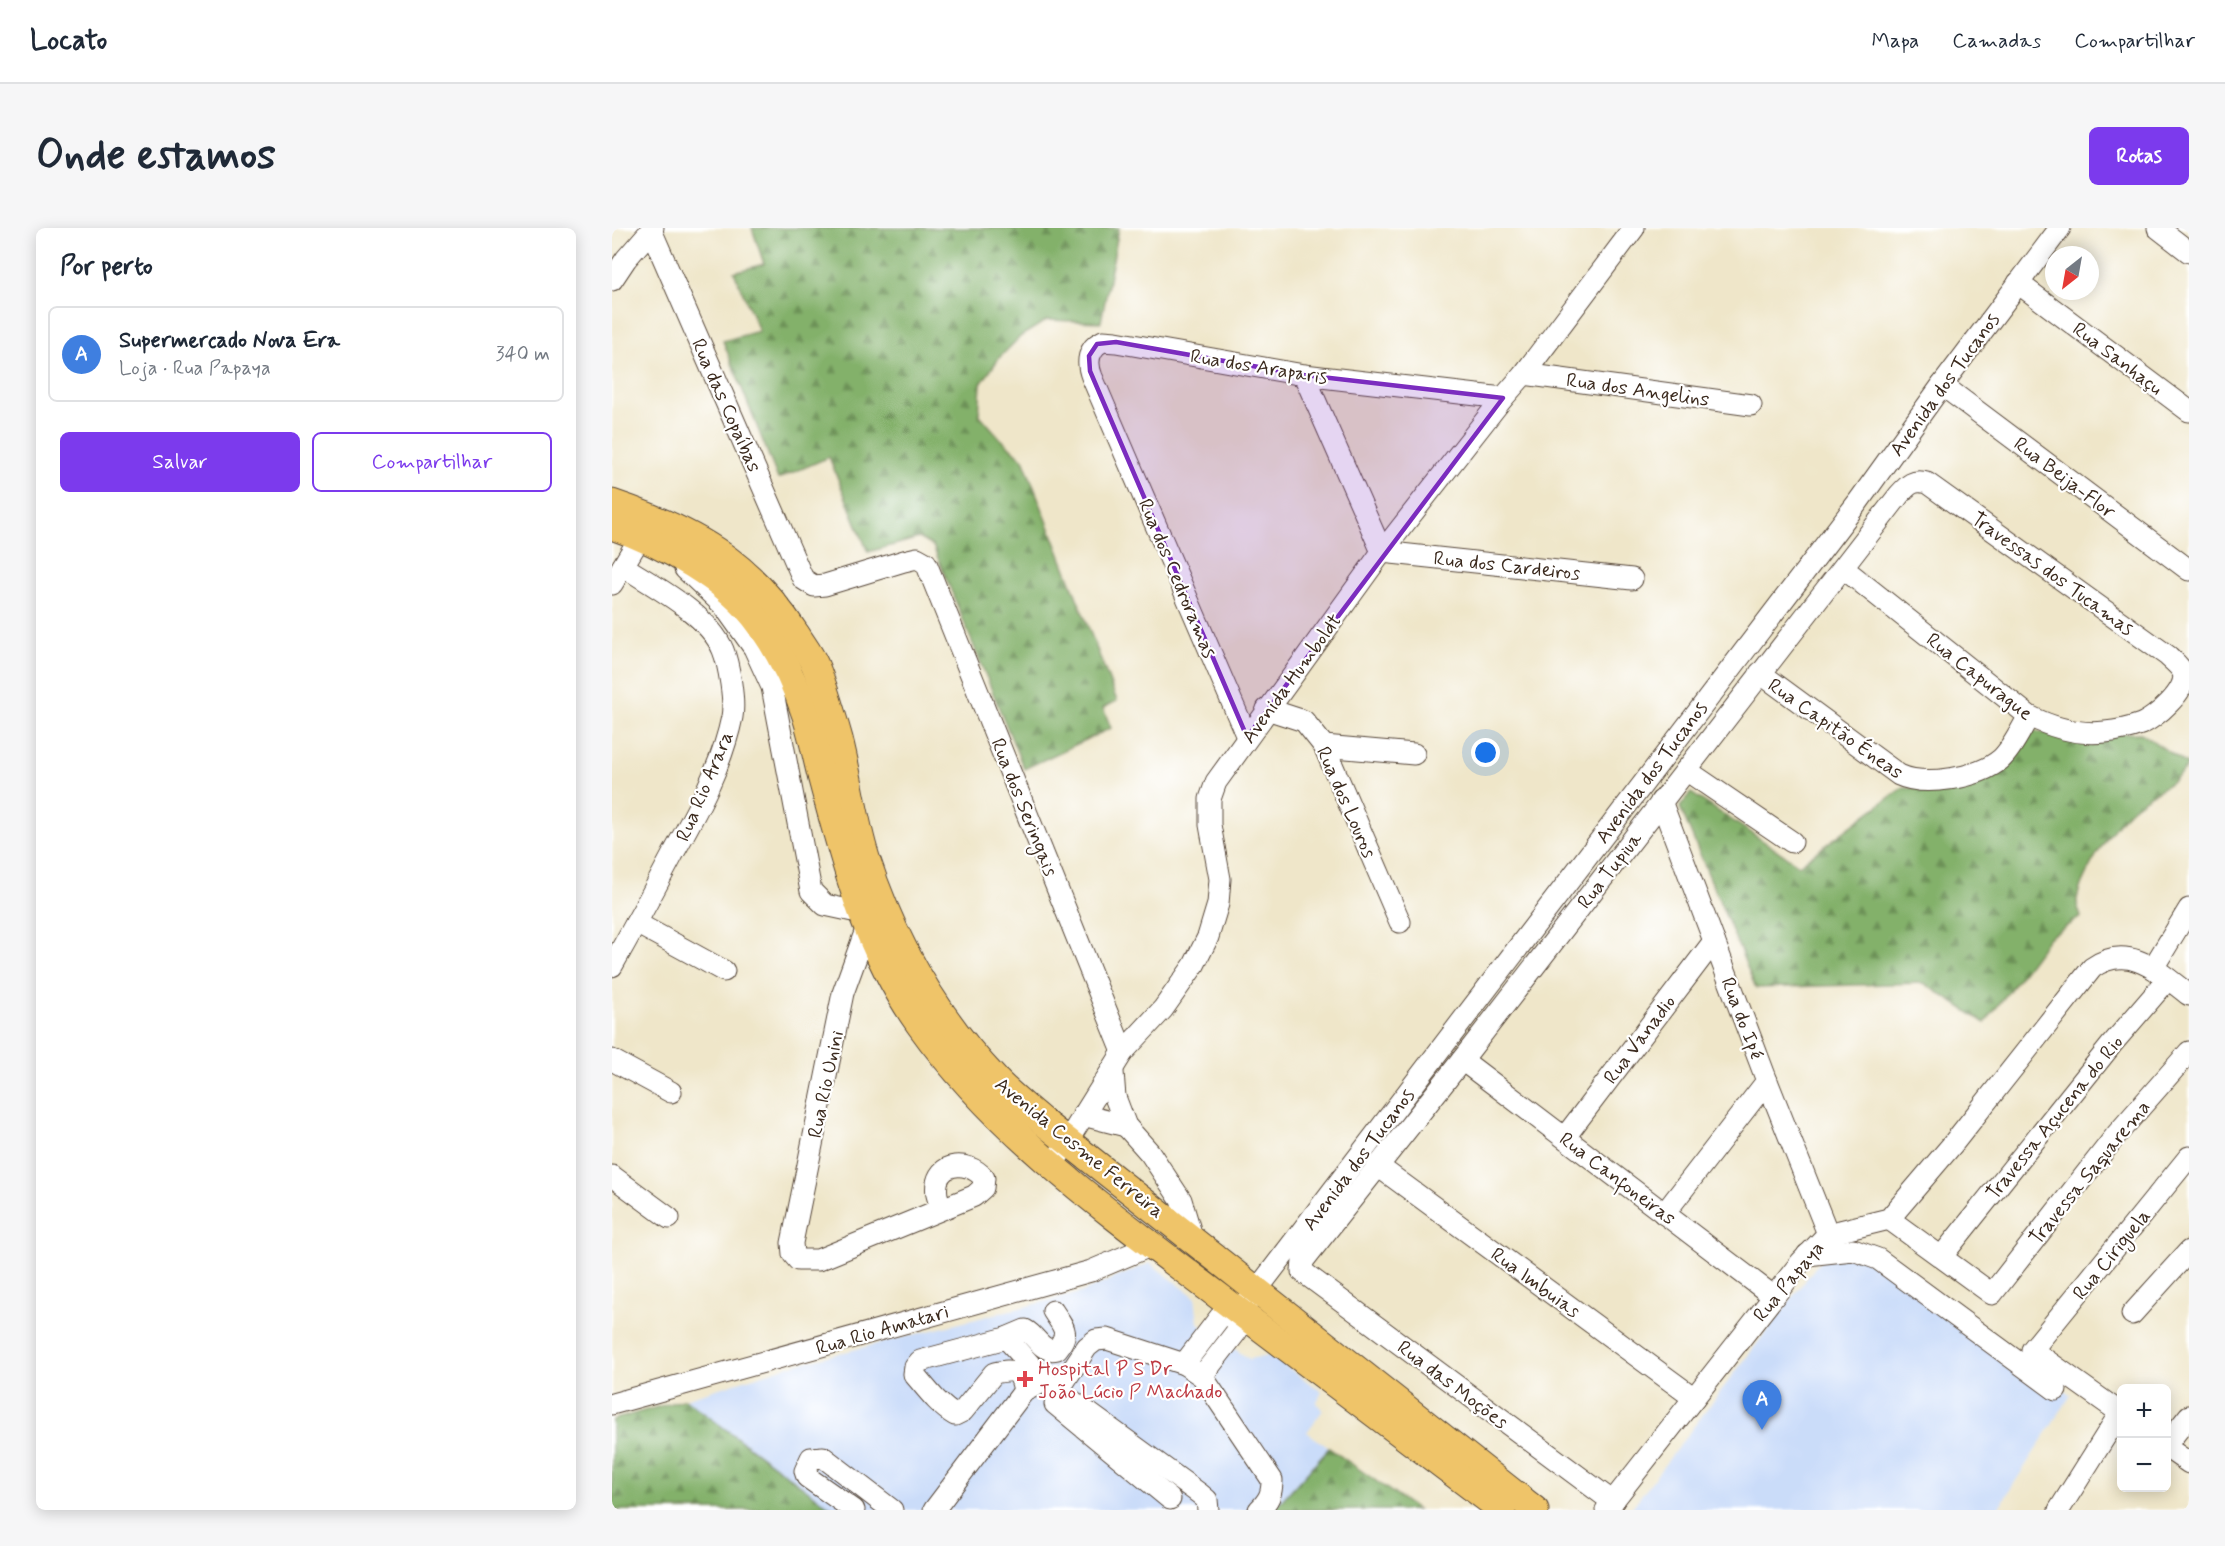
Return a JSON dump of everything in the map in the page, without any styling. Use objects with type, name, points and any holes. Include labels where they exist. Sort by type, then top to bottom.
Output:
[{"type":"main road","name":"Avenida Cosme Ferreira","points":[[612,503],[654,518],[698,538],[756,582],[784,615],[814,663],[839,739],[866,857],[894,930],[920,980],[953,1028],[996,1080],[1043,1122],[1535,1510]]},
{"type":"main road","name":"Avenida Cosme Ferreira","points":[[612,526],[641,536],[666,549],[730,591],[759,623],[790,675],[806,717],[849,877],[864,920],[899,993],[956,1071],[1052,1166],[1150,1246],[1502,1510]]},
{"type":"street","name":"Avenida Humboldt","points":[[1052,1166],[1113,1072],[1123,1052],[1163,1009],[1194,965],[1208,937],[1218,904],[1220,879],[1210,825],[1210,799],[1216,782],[1382,552],[1524,374],[1634,228]]},
{"type":"street","name":"Avenida dos Tucanos","points":[[1239,1313],[1858,502],[1942,385],[2060,228]]},
{"type":"street","points":[[2158,228],[2189,252]]},
{"type":"street","points":[[612,280],[652,229]]},
{"type":"street","name":"Rua das Copaíbas","points":[[652,229],[802,579],[814,586],[825,585],[917,558],[926,563]]},
{"type":"street","name":"Rua Sanhaçu","points":[[2018,283],[2189,411]]},
{"type":"street","name":"Rua dos Araparis","points":[[1110,418],[1090,371],[1089,363],[1092,349],[1103,341],[1304,375],[1503,398]]},
{"type":"street","name":"Rua dos Angelins","points":[[1524,374],[1751,405]]},
{"type":"street","points":[[1304,375],[1382,552]]},
{"type":"street","name":"Rua Beija-Flor","points":[[1942,385],[2189,570]]},
{"type":"street","name":"Rua dos Cedroramas","points":[[1110,418],[1247,737]]},
{"type":"street","name":"Rua Tupiua","points":[[1304,1261],[1899,495],[1915,481]]},
{"type":"street","name":"Travessas dos Tucamas","points":[[1915,481],[1927,483],[2063,580],[2168,656],[2184,675]]},
{"type":"street","points":[[617,575],[641,536]]},
{"type":"street","points":[[666,549],[699,584],[724,606],[754,648],[772,687],[811,891],[825,905],[864,920]]},
{"type":"street","name":"Rua dos Cardeiros","points":[[1382,552],[1632,579]]},
{"type":"street","name":"Rua dos Seringais","points":[[926,563],[1123,1052]]},
{"type":"street","name":"Rua Capurague","points":[[1843,568],[2029,716],[2052,726],[2103,733],[2132,726],[2152,718],[2164,708],[2176,694],[2184,675]]},
{"type":"street","name":"Rua Rio Arara","points":[[612,966],[699,807],[724,748],[733,714],[730,678],[723,649],[707,627],[663,592],[617,575]]},
{"type":"street","name":"Rua Capitão Éneas","points":[[1760,674],[1899,775],[1912,780],[1961,776],[1996,762],[2003,757],[2029,716]]},
{"type":"street","name":"Rua dos Louros","points":[[1267,709],[1304,721],[1324,746],[1400,922]]},
{"type":"street","points":[[1324,746],[1414,754]]},
{"type":"street","points":[[1686,770],[1792,842]]},
{"type":"street","name":"Rua do Ipé","points":[[1661,801],[1827,1234]]},
{"type":"street","name":"Travessa Açucena do Rio","points":[[1942,1256],[2112,1044],[2160,974],[2189,909]]},
{"type":"street","name":"Rua Rio Unini","points":[[864,920],[843,993],[792,1243],[793,1254],[798,1260],[818,1260],[933,1213]]},
{"type":"street","points":[[636,923],[724,971]]},
{"type":"street","name":"Rua Vanadio","points":[[1565,1137],[1714,941]]},
{"type":"street","points":[[1942,1256],[1889,1219],[1952,1145],[2092,968],[2103,960],[2114,957],[2129,958],[2160,974],[2189,995]]},
{"type":"street","name":"Travessa Saquarema","points":[[1942,1256],[1992,1294],[2117,1134],[2189,1052]]},
{"type":"street","points":[[612,1060],[671,1092]]},
{"type":"street","name":"Rua Canfoneiras","points":[[1462,1060],[1773,1296]]},
{"type":"street","points":[[1113,1072],[1115,1097],[1126,1126],[1150,1153],[1181,1200],[1193,1240]]},
{"type":"street","points":[[1664,1214],[1767,1081]]},
{"type":"street","points":[[1083,1115],[1126,1126]]},
{"type":"street","name":"Rua Ciriguela","points":[[2117,1411],[2032,1350],[2189,1157]]},
{"type":"street","name":"Rua Imbuias","points":[[1378,1166],[1694,1398]]},
{"type":"street","points":[[612,1176],[669,1218]]},
{"type":"street","name":"Rua Papaya","points":[[1609,1506],[1773,1296],[1827,1234],[1889,1219]]},
{"type":"street","name":"Rua Rio Amatari","points":[[612,1404],[1091,1271],[1150,1246]]},
{"type":"street","points":[[1807,1255],[1853,1250],[1878,1259],[2056,1390]]},
{"type":"street","points":[[2132,1314],[2189,1251]]},
{"type":"street","name":"Rua das Moções","points":[[1304,1261],[1302,1271],[1609,1506]]},
{"type":"street","points":[[1053,1311],[1065,1330],[1064,1340],[1057,1349],[1050,1351],[1043,1348],[1025,1330],[1006,1338],[920,1361],[915,1367],[914,1374],[949,1412],[955,1415],[963,1411],[994,1373],[1010,1370],[1017,1372],[1200,1494],[1208,1500],[1208,1510]]},
{"type":"street","points":[[1184,1364],[1220,1317],[1239,1313],[1237,1331],[1202,1376]]},
{"type":"street","points":[[1006,1338],[1040,1387],[1172,1506]]},
{"type":"street","points":[[934,1510],[1040,1387],[1096,1340],[1107,1339],[1184,1364],[1202,1376],[1272,1480],[1272,1492],[1268,1502],[1259,1510]]},
{"type":"street","points":[[2171,1439],[2189,1416]]},
{"type":"street","points":[[2060,1510],[2117,1420]]},
{"type":"street","points":[[2171,1450],[2189,1463]]},
{"type":"street","points":[[854,1510],[807,1477],[805,1471],[811,1458],[823,1457],[865,1502],[892,1510]]},
{"type":"highlighted area","points":[[1116,342],[1304,375],[1503,398],[1247,737],[1090,371],[1089,356],[1097,344]]},
{"type":"shaded area","points":[[1847,1248],[1984,1333],[2071,1395],[1997,1510],[1630,1510],[1817,1265],[1827,1256]]},
{"type":"shaded area","name":"Hospital P S Dr João Lúcio P Machado","points":[[1150,1263],[1195,1297],[1198,1323],[1249,1359],[1270,1355],[1322,1392],[1316,1403],[1323,1410],[1307,1432],[1329,1448],[1273,1510],[834,1510],[685,1399],[789,1366],[1080,1293]]},
{"type":"green space","points":[[752,228],[1119,228],[1101,322],[1047,320],[1021,336],[999,358],[981,384],[979,414],[1023,459],[1117,701],[1103,708],[1111,728],[1024,769],[933,546],[919,538],[868,552],[829,457],[778,479],[723,341],[759,331],[734,272],[764,264]]},
{"type":"green space","points":[[2033,731],[2058,735],[2141,733],[2188,765],[2169,783],[2136,805],[2119,822],[2093,862],[2080,888],[2077,901],[2081,917],[2049,937],[1985,1023],[1924,983],[1756,988],[1680,807],[1691,793],[1799,865],[1902,788],[1943,788],[2019,752]]},
{"type":"green space","points":[[685,1399],[834,1510],[612,1510],[612,1420]]},
{"type":"green space","points":[[1329,1448],[1417,1510],[1273,1510]]},
{"type":"place","name":"Hospital P S Dr João Lúcio P Machado","points":[[1025,1379]]},
{"type":"place","name":"Supermercado Nova Era","points":[[1762,1430]]}]
